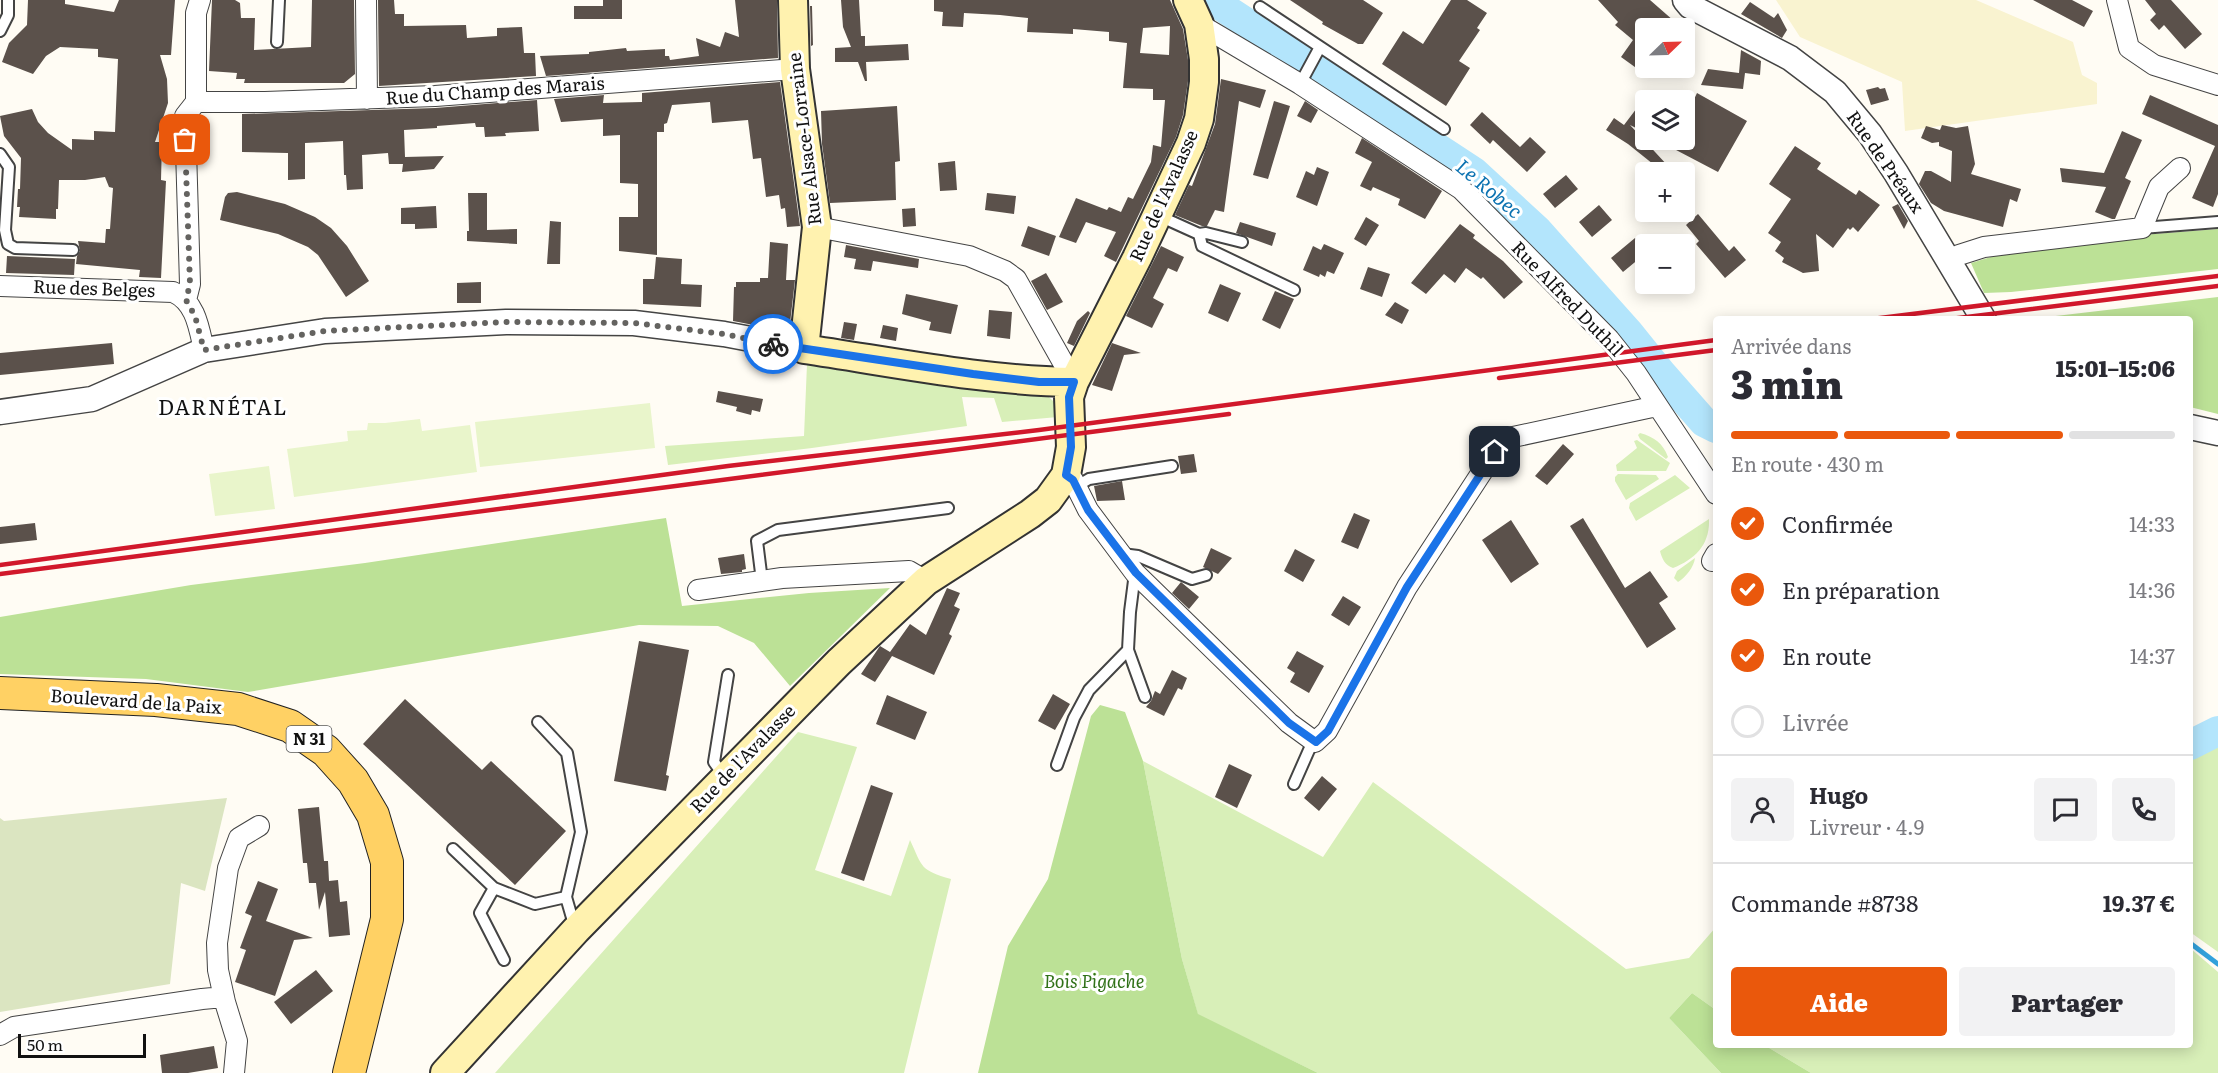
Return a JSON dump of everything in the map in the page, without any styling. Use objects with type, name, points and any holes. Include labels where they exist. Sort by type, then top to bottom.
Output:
[{"type":"main road","name":"Rue Alsace-Lorraine","points":[[793,0],[795,69],[817,227],[804,349]]},
{"type":"main road","name":"Rue de l'Avalasse","points":[[444,1073],[576,930],[839,662],[926,581],[1030,514],[1071,480],[1069,397],[1074,382],[1157,215],[1191,143],[1199,119],[1204,82],[1204,59],[1193,12]]},
{"type":"main road","points":[[804,349],[1006,378],[1039,382],[1074,382]]},
{"type":"main road","name":"Boulevard de la Paix","points":[[0,693],[156,700],[238,709],[290,726],[326,751],[353,781],[373,815],[387,862],[387,919],[349,1073]]},
{"type":"street","points":[[201,0],[196,13],[196,102],[185,116],[190,284],[186,300],[195,316],[204,350]]},
{"type":"street","points":[[366,0],[367,99]]},
{"type":"street","name":"Rue de Préaux","points":[[1684,0],[1690,6],[1790,58],[1835,92],[1870,134],[1982,316]]},
{"type":"street","points":[[2117,0],[2129,48],[2154,65],[2218,86]]},
{"type":"street","name":"Rue Alfred Duthil","points":[[1193,12],[1303,78],[1461,189],[1609,339],[1636,373],[1713,490]]},
{"type":"street","name":"Rue du Champ des Marais","points":[[196,102],[447,96],[795,69]]},
{"type":"street","points":[[1950,261],[1959,255],[1984,247],[2142,228],[2159,186],[2180,168]]},
{"type":"street","points":[[817,227],[969,256],[1005,271],[1017,279],[1074,382]]},
{"type":"street","name":"Rue des Belges","points":[[0,286],[166,291],[173,292],[186,300]]},
{"type":"street","points":[[0,412],[92,399],[204,350],[325,331],[506,322],[634,323],[724,334],[804,349]]},
{"type":"street","points":[[1071,480],[1088,510],[1136,573],[1289,723],[1316,742],[1328,731],[1407,587],[1495,452],[1513,437],[1657,406]]},
{"type":"street","points":[[2193,428],[2218,433]]},
{"type":"street","points":[[698,590],[783,578],[909,571],[926,581]]},
{"type":"street","points":[[234,1073],[237,1041],[218,970],[217,943],[228,868],[239,838],[259,826]]},
{"type":"street","points":[[0,1035],[14,1027],[190,1000],[224,997]]},
{"type":"lane","points":[[0,30],[8,15],[8,0]]},
{"type":"lane","points":[[277,42],[279,0]]},
{"type":"lane","points":[[1260,7],[1444,129]]},
{"type":"lane","points":[[1303,78],[1320,46]]},
{"type":"lane","points":[[0,154],[9,167],[3,214],[8,244],[15,248],[73,250]]},
{"type":"lane","points":[[1157,215],[1199,234],[1206,233],[1242,242]]},
{"type":"lane","points":[[2142,228],[2218,222]]},
{"type":"lane","points":[[1199,234],[1202,246],[1294,290]]},
{"type":"lane","points":[[1071,480],[1172,466]]},
{"type":"lane","points":[[762,581],[757,541],[778,530],[948,508]]},
{"type":"lane","points":[[1121,553],[1138,556],[1192,579],[1206,575]]},
{"type":"lane","points":[[1136,573],[1130,612],[1128,650],[1145,697]]},
{"type":"lane","points":[[1057,765],[1074,718],[1089,690],[1128,650]]},
{"type":"lane","points":[[725,777],[714,762],[728,675]]},
{"type":"lane","points":[[538,722],[567,753],[581,832],[566,897],[576,930]]},
{"type":"lane","points":[[1294,784],[1309,750],[1316,742]]},
{"type":"lane","points":[[453,849],[494,888],[536,904],[566,897]]},
{"type":"lane","points":[[494,888],[480,913],[504,960]]},
{"type":"shaded area","points":[[1776,0],[1976,0],[2073,42],[2082,75],[2097,83],[2097,104],[1905,131],[1902,82],[1800,37]]},
{"type":"green space","points":[[2218,229],[2218,269],[1984,293],[1971,263],[2004,253],[2154,234]]},
{"type":"green space","points":[[2218,297],[2218,414],[2193,408],[2193,316],[2056,316]]},
{"type":"green space","points":[[807,364],[933,383],[1045,393],[1055,403],[1058,417],[1002,422],[994,398],[962,397],[967,426],[668,465],[665,446],[804,436]]},
{"type":"green space","points":[[650,403],[655,448],[480,467],[475,422]]},
{"type":"green space","points":[[420,419],[422,431],[470,425],[477,472],[294,497],[287,449],[348,441],[347,431],[367,430],[368,423]]},
{"type":"green space","points":[[1640,433],[1657,441],[1668,457],[1666,459],[1640,439],[1638,435]]},
{"type":"green space","points":[[1637,440],[1670,463],[1666,471],[1617,471],[1616,465],[1637,448],[1634,441]]},
{"type":"green space","points":[[269,466],[275,509],[215,516],[209,474]]},
{"type":"green space","points":[[1618,474],[1656,475],[1659,479],[1626,500],[1615,481]]},
{"type":"green space","points":[[1675,475],[1690,488],[1636,521],[1629,508],[1630,503]]},
{"type":"green space","points":[[666,518],[682,606],[809,593],[890,588],[790,686],[754,643],[718,626],[639,625],[248,692],[146,679],[0,674],[0,617],[191,585],[365,563]]},
{"type":"green space","points":[[1709,519],[1707,536],[1700,550],[1673,568],[1666,563],[1660,551]]},
{"type":"green space","points":[[1695,558],[1689,572],[1678,582],[1674,578],[1677,571]]},
{"type":"green space","name":"Bois Pigache","points":[[1100,705],[1125,712],[1143,761],[1182,959],[1198,1014],[1318,1073],[978,1073],[1008,946],[1048,879],[1091,716]]},
{"type":"green space","points":[[798,732],[857,747],[815,870],[891,896],[910,840],[924,867],[933,873],[951,879],[904,1073],[495,1073]]},
{"type":"green space","points":[[2218,747],[2218,952],[2193,934],[2193,756]]},
{"type":"green space","points":[[1143,761],[1323,857],[1373,782],[1626,969],[1689,958],[1713,930],[1713,1008],[1692,993],[1669,1018],[1721,1073],[1318,1073],[1198,1015],[1182,959]]},
{"type":"green space","points":[[227,798],[205,891],[181,883],[170,984],[0,1012],[0,818],[4,821]]},
{"type":"green space","points":[[2193,951],[2218,972],[2218,1073],[1811,1073],[1769,1048],[2193,1048]]},
{"type":"green space","points":[[1692,993],[1713,1008],[1713,1048],[1769,1048],[1811,1073],[1721,1073],[1669,1018]]},
{"type":"building","points":[[28,0],[65,0],[65,4],[114,12],[119,0],[175,0],[171,55],[160,55],[167,79],[168,103],[155,142],[162,142],[161,180],[166,181],[161,278],[139,277],[140,270],[76,264],[80,251],[78,241],[105,243],[106,229],[110,229],[113,188],[109,187],[105,177],[59,180],[56,219],[19,217],[20,207],[17,207],[21,158],[4,136],[0,116],[32,109],[38,122],[48,133],[72,150],[72,139],[94,140],[94,131],[115,132],[118,59],[98,57],[98,49],[60,47],[46,56],[33,74],[2,62],[9,43],[27,25]]},
{"type":"building","points":[[212,0],[235,0],[240,3],[241,18],[255,18],[254,50],[311,47],[312,0],[354,0],[355,74],[344,83],[244,83],[245,79],[236,79],[237,73],[209,71]]},
{"type":"building","points":[[378,0],[394,0],[395,14],[404,14],[404,26],[466,25],[467,38],[497,36],[497,28],[522,27],[524,53],[535,53],[536,76],[379,86]]},
{"type":"building","points":[[603,0],[622,0],[622,19],[574,19],[574,6],[603,6]]},
{"type":"building","points":[[735,0],[777,0],[778,58],[546,76],[540,56],[589,54],[589,52],[626,48],[627,51],[665,49],[665,56],[669,56],[670,60],[699,56],[696,38],[720,47],[725,32],[739,37]]},
{"type":"building","points":[[841,0],[859,0],[861,36],[865,36],[865,46],[908,44],[909,60],[866,62],[867,81],[865,81],[858,62],[835,62],[835,48],[851,47],[843,27]]},
{"type":"building","points":[[934,0],[1170,0],[1183,29],[1188,60],[1188,81],[1183,115],[1176,137],[1116,262],[1104,256],[1116,232],[1086,222],[1076,243],[1059,237],[1076,198],[1107,210],[1109,207],[1121,212],[1128,197],[1133,199],[1151,162],[1153,145],[1161,147],[1165,100],[1153,100],[1153,89],[1123,88],[1127,43],[1109,41],[1109,32],[1073,29],[1073,34],[1027,32],[1028,18],[1000,15],[964,13],[963,27],[942,26],[943,12],[934,11]],"holes":[[[1170,26],[1169,55],[1140,53],[1143,28]]]},
{"type":"building","points":[[1290,0],[1363,0],[1383,13],[1363,44],[1358,44],[1322,24],[1323,22]]},
{"type":"building","points":[[1451,0],[1467,0],[1487,13],[1477,28],[1480,30],[1459,61],[1470,68],[1446,106],[1382,64],[1403,31],[1423,44]]},
{"type":"building","points":[[1598,0],[1650,0],[1671,18],[1635,18],[1635,67],[1621,57],[1633,40],[1615,25],[1618,22]]},
{"type":"building","points":[[2033,0],[2072,0],[2093,11],[2084,27]]},
{"type":"building","points":[[2145,0],[2171,0],[2202,34],[2185,49],[2164,25],[2159,30],[2150,20],[2156,14]]},
{"type":"building","points":[[1750,2],[1774,18],[1778,13],[1787,30],[1782,38],[1741,14]]},
{"type":"building","points":[[810,6],[812,6],[813,45],[811,46]]},
{"type":"building","points":[[1741,50],[1761,61],[1760,75],[1745,73],[1743,89],[1701,85],[1708,69],[1739,73]]},
{"type":"building","points":[[1221,79],[1266,90],[1260,108],[1239,101],[1224,212],[1215,210],[1207,226],[1202,226],[1175,215],[1189,185],[1192,186],[1215,124]]},
{"type":"building","points":[[780,82],[800,226],[787,227],[785,208],[781,209],[779,195],[766,197],[761,158],[753,159],[748,120],[712,123],[710,102],[672,105],[667,123],[664,124],[664,132],[657,132],[657,255],[619,251],[619,217],[638,217],[638,184],[620,183],[620,135],[603,136],[603,119],[561,122],[554,99],[604,95],[603,103],[642,102],[642,93]]},
{"type":"building","points":[[1885,88],[1889,100],[1871,105],[1866,90]]},
{"type":"building","points":[[1697,93],[1747,121],[1718,172],[1676,150],[1695,150],[1695,97]]},
{"type":"building","points":[[2150,95],[2218,125],[2218,194],[2213,207],[2192,198],[2215,146],[2142,114]]},
{"type":"building","points":[[537,100],[539,131],[485,137],[484,127],[476,127],[475,123],[404,130],[405,157],[444,156],[434,169],[402,172],[403,164],[389,164],[388,153],[362,155],[363,189],[347,190],[343,141],[305,143],[305,179],[288,180],[288,153],[242,152],[242,114],[435,108]]},
{"type":"building","points":[[1274,101],[1290,106],[1268,179],[1253,175]]},
{"type":"building","points":[[1305,101],[1318,110],[1311,123],[1297,116]]},
{"type":"building","points":[[897,106],[900,161],[895,162],[896,200],[830,203],[822,144],[821,111]]},
{"type":"building","points":[[1635,110],[1635,128],[1630,125],[1635,130],[1635,150],[1606,130],[1614,118],[1624,125]]},
{"type":"building","points":[[1482,112],[1520,147],[1530,137],[1546,152],[1527,172],[1493,140],[1490,144],[1470,125]]},
{"type":"building","points":[[1942,125],[1956,128],[1968,126],[1975,164],[1971,174],[2021,189],[2017,202],[2010,199],[2003,227],[1944,211],[1931,203],[1919,184],[1925,171],[1931,171],[1951,182],[1952,151],[1939,146],[1939,142],[1932,143],[1921,138],[1926,126],[1940,130]]},
{"type":"building","points":[[2122,131],[2142,140],[2125,178],[2131,181],[2115,219],[2112,219],[2095,212],[2106,187],[2062,182],[2060,168],[2104,173]]},
{"type":"building","points":[[1362,138],[1442,191],[1425,219],[1398,205],[1400,199],[1373,187],[1371,191],[1360,186],[1372,162],[1355,153]]},
{"type":"building","points":[[1795,146],[1821,163],[1817,169],[1856,195],[1859,190],[1880,205],[1858,232],[1853,227],[1850,230],[1848,228],[1833,248],[1816,234],[1819,271],[1803,273],[1782,262],[1784,258],[1775,251],[1781,242],[1768,233],[1791,199],[1769,184]]},
{"type":"building","points":[[1636,150],[1653,150],[1664,162],[1650,162]]},
{"type":"building","points":[[955,161],[957,190],[940,191],[938,163]]},
{"type":"building","points":[[1317,167],[1329,172],[1317,206],[1296,197],[1306,171],[1314,175]]},
{"type":"building","points":[[1566,175],[1578,189],[1555,208],[1543,194]]},
{"type":"building","points":[[237,192],[285,204],[315,217],[331,228],[347,246],[369,281],[346,297],[318,255],[308,247],[278,234],[220,220],[225,197],[228,193]]},
{"type":"building","points":[[468,193],[487,193],[487,230],[517,229],[517,244],[467,241]]},
{"type":"building","points":[[987,193],[1016,196],[1014,214],[985,210]]},
{"type":"building","points":[[1898,204],[1908,221],[1904,229],[1892,207]]},
{"type":"building","points":[[1599,205],[1612,220],[1592,237],[1579,222]]},
{"type":"building","points":[[436,206],[437,228],[415,229],[415,224],[401,224],[401,208]]},
{"type":"building","points":[[915,208],[916,226],[903,227],[902,209]]},
{"type":"building","points":[[1698,214],[1729,251],[1734,246],[1746,260],[1725,278],[1696,244],[1699,241],[1686,225],[1689,222],[1695,222],[1695,217]]},
{"type":"building","points":[[1366,217],[1379,225],[1366,246],[1354,239]]},
{"type":"building","points":[[550,221],[561,222],[560,264],[547,264]]},
{"type":"building","points":[[1240,222],[1276,233],[1272,246],[1236,233]]},
{"type":"building","points":[[1460,224],[1475,235],[1473,238],[1503,261],[1523,282],[1504,299],[1483,277],[1481,279],[1466,268],[1455,283],[1444,274],[1426,294],[1411,283]]},
{"type":"building","points":[[1028,226],[1056,236],[1049,256],[1021,246]]},
{"type":"building","points":[[1635,238],[1635,262],[1623,272],[1611,258]]},
{"type":"building","points":[[770,242],[788,244],[786,280],[795,280],[789,332],[733,321],[736,282],[760,282],[760,278],[768,278]]},
{"type":"building","points":[[1324,244],[1344,253],[1334,274],[1327,271],[1325,277],[1320,274],[1319,277],[1303,270],[1313,246],[1321,250]]},
{"type":"building","points":[[846,245],[919,259],[918,268],[873,261],[871,271],[854,269],[856,259],[844,257]]},
{"type":"building","points":[[1161,246],[1184,257],[1177,272],[1168,268],[1153,298],[1164,304],[1152,328],[1126,316]]},
{"type":"building","points":[[7,256],[75,259],[74,275],[6,273]]},
{"type":"building","points":[[656,257],[682,259],[681,284],[702,285],[701,307],[643,304],[643,279],[654,279]]},
{"type":"building","points":[[1368,267],[1390,274],[1382,297],[1360,289]]},
{"type":"building","points":[[1046,273],[1063,302],[1047,310],[1031,281]]},
{"type":"building","points":[[481,282],[481,303],[457,303],[457,283]]},
{"type":"building","points":[[1220,284],[1241,293],[1228,322],[1208,313]]},
{"type":"building","points":[[1275,291],[1294,299],[1280,329],[1262,320]]},
{"type":"building","points":[[906,294],[958,305],[951,334],[929,330],[931,322],[902,314]]},
{"type":"building","points":[[1395,302],[1409,310],[1402,324],[1385,315]]},
{"type":"building","points":[[989,310],[1012,312],[1010,339],[987,336]]},
{"type":"building","points":[[1088,311],[1090,313],[1074,346],[1067,343],[1077,321]]},
{"type":"building","points":[[844,322],[857,324],[854,340],[841,338]]},
{"type":"building","points":[[883,325],[898,328],[896,341],[880,338]]},
{"type":"building","points":[[112,343],[114,364],[0,375],[0,353]]},
{"type":"building","points":[[1112,343],[1141,353],[1124,355],[1112,391],[1092,385]]},
{"type":"building","points":[[718,391],[763,399],[760,412],[752,410],[751,415],[736,411],[737,407],[716,402]]},
{"type":"building","points":[[1563,444],[1574,454],[1547,485],[1535,476]]},
{"type":"building","points":[[1194,454],[1197,472],[1181,474],[1178,456]]},
{"type":"building","points":[[1122,481],[1125,500],[1097,501],[1094,486]]},
{"type":"building","points":[[1354,513],[1370,520],[1358,549],[1341,542]]},
{"type":"building","points":[[1583,518],[1625,588],[1650,571],[1668,597],[1659,603],[1676,629],[1647,648],[1570,526]]},
{"type":"building","points":[[1511,520],[1539,564],[1511,583],[1482,540]]},
{"type":"building","points":[[35,523],[37,540],[0,544],[0,527]]},
{"type":"building","points":[[1211,548],[1232,558],[1218,574],[1203,567]]},
{"type":"building","points":[[1295,549],[1315,560],[1303,582],[1284,571]]},
{"type":"building","points":[[744,554],[746,569],[742,572],[721,574],[718,558]]},
{"type":"building","points":[[1181,582],[1199,597],[1189,609],[1172,593]]},
{"type":"building","points":[[947,588],[960,593],[954,606],[960,609],[949,634],[952,636],[934,675],[892,656],[875,682],[861,674],[880,646],[890,652],[910,624],[926,635]]},
{"type":"building","points":[[1343,596],[1361,607],[1349,626],[1331,615]]},
{"type":"building","points":[[639,641],[689,650],[666,775],[669,776],[666,791],[614,781]]},
{"type":"building","points":[[1297,651],[1324,666],[1309,693],[1290,682],[1295,673],[1287,668]]},
{"type":"building","points":[[1172,670],[1187,678],[1182,690],[1178,688],[1164,716],[1146,707],[1155,691],[1160,694]]},
{"type":"building","points":[[1053,694],[1070,704],[1055,730],[1038,721]]},
{"type":"building","points":[[887,695],[927,712],[915,740],[876,724]]},
{"type":"building","points":[[405,699],[482,770],[491,761],[566,831],[515,885],[363,744]]},
{"type":"building","points":[[1229,764],[1252,775],[1237,808],[1215,797]]},
{"type":"building","points":[[1322,776],[1337,789],[1319,811],[1304,798]]},
{"type":"building","points":[[871,785],[893,793],[864,881],[841,873]]},
{"type":"building","points":[[319,807],[324,861],[328,861],[329,881],[338,880],[340,902],[347,901],[350,935],[329,937],[325,892],[319,910],[316,883],[309,883],[307,863],[303,863],[298,809]]},
{"type":"building","points":[[258,881],[278,889],[266,921],[313,938],[294,940],[275,996],[235,982],[246,950],[240,948],[252,916],[245,913]]},
{"type":"building","points":[[316,970],[333,991],[291,1024],[274,1002]]},
{"type":"building","points":[[214,1046],[218,1068],[188,1073],[162,1073],[160,1055]]},
{"type":"waterway","name":"Le Robec","points":[[1218,0],[1224,8],[1474,172],[1537,230],[1704,422],[1713,426]]},
{"type":"waterway","name":"Le Robec","points":[[2193,744],[2218,731]]},
{"type":"waterway","points":[[2193,945],[2218,964]]},
{"type":"railway","points":[[1896,316],[2218,276]]},
{"type":"railway","points":[[1974,316],[2218,286]]},
{"type":"railway","points":[[0,565],[728,466],[1039,430],[1713,340]]},
{"type":"railway","points":[[1499,378],[1713,350]]},
{"type":"railway","points":[[0,574],[1229,414]]},
{"type":"way so far","points":[[185,140],[190,284],[186,300],[195,316],[204,350],[325,331],[506,322],[634,323],[724,334],[773,344]]},
{"type":"district","name":"DARNÉTAL","points":[[223,408]]},
{"type":"route","points":[[773,344],[973,374],[1039,382],[1074,382],[1069,397],[1071,447],[1066,475],[1077,486],[1088,510],[1136,573],[1289,723],[1316,742],[1328,731],[1407,587],[1495,452]]}]
